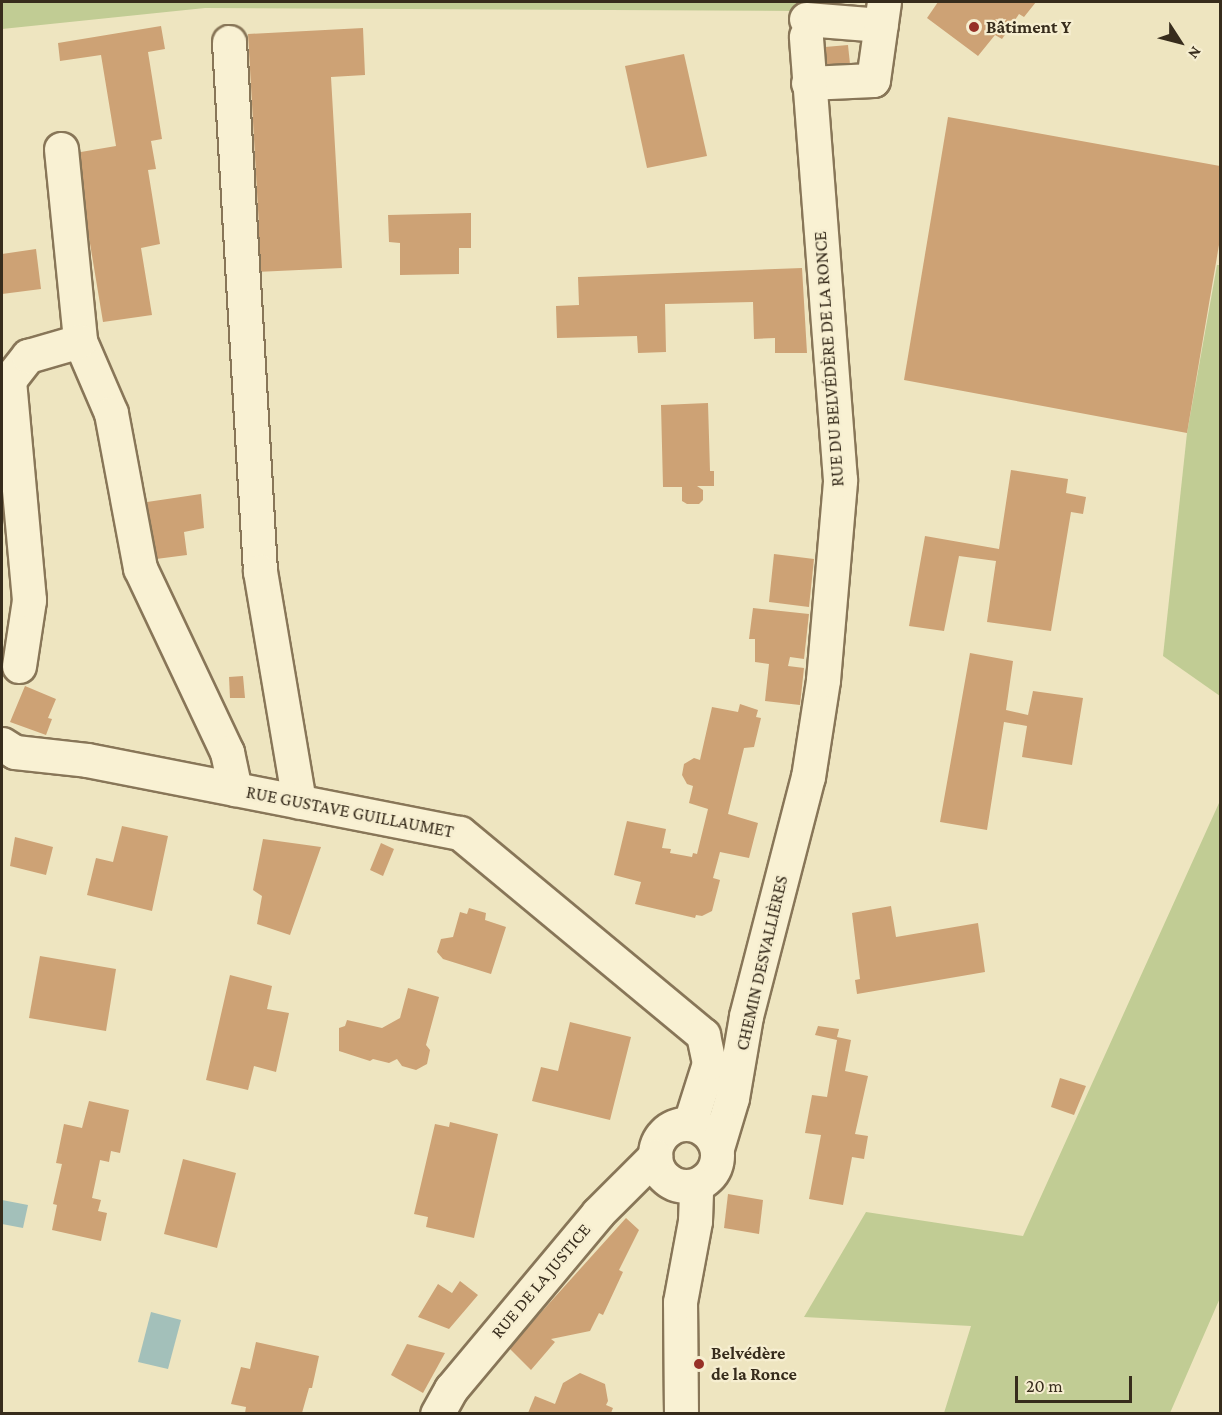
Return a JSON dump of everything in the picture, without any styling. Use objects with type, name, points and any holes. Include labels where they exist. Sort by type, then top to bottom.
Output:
[{"type":"street","name":"RUE DU BELVÉDÈRE DE LA RONCE","points":[[808,83],[873,80],[883,13],[806,27],[808,83],[840,480],[823,680],[808,777]]},
{"type":"street","points":[[229,42],[260,571],[299,802]]},
{"type":"street","points":[[61,149],[80,340],[111,413],[140,568],[227,752],[235,789]]},
{"type":"street","points":[[19,666],[29,600],[9,380],[28,356],[80,340]]},
{"type":"street","name":"RUE GUSTAVE GUILLAUMET","points":[[6,755],[87,760],[460,834],[703,1035]]},
{"type":"street","name":"CHEMIN DESVALLIÈRES","points":[[717,1148],[732,1098],[746,1016],[808,777]]},
{"type":"street","points":[[690,1123],[709,1063],[703,1035],[746,1016]]},
{"type":"street","points":[[690,1123],[702,1128],[712,1137],[717,1148],[716,1164],[708,1177],[696,1185],[681,1185],[668,1180],[659,1170],[655,1156],[659,1139],[672,1126],[690,1123]]},
{"type":"street","name":"RUE DE LA JUSTICE","points":[[437,1413],[451,1389],[598,1213],[655,1156]]},
{"type":"street","points":[[681,1413],[680,1302],[695,1221],[696,1185]]},
{"type":"green space","points":[[2,2],[800,2],[799,11],[205,8],[2,29]]},
{"type":"green space","points":[[1217,265],[1220,265],[1220,696],[1163,656],[1187,433]]},
{"type":"green space","points":[[1220,792],[1220,1298],[1170,1413],[944,1413],[971,1326],[804,1317],[866,1212],[1023,1236],[1219,803]]},
{"type":"water","points":[[2,1200],[28,1205],[23,1228],[2,1224]]},
{"type":"water","points":[[151,1312],[181,1320],[168,1369],[138,1362]]},
{"type":"building","name":"Bâtiment Y","points":[[938,2],[1036,2],[1024,17],[1019,14],[1002,39],[995,35],[978,56],[927,18]]},
{"type":"building","points":[[161,26],[165,49],[148,52],[162,139],[151,141],[156,169],[148,170],[160,244],[141,248],[152,315],[103,322],[75,153],[116,146],[101,55],[60,61],[58,43]]},
{"type":"building","points":[[363,28],[365,75],[331,77],[342,268],[256,272],[254,227],[259,227],[248,34]]},
{"type":"building","points":[[848,45],[850,64],[826,66],[825,47]]},
{"type":"building","points":[[684,54],[707,156],[647,168],[625,66]]},
{"type":"building","points":[[948,117],[1220,166],[1220,239],[1187,433],[904,380]]},
{"type":"building","points":[[471,213],[471,248],[459,248],[459,274],[400,275],[400,243],[389,242],[388,215]]},
{"type":"building","points":[[36,249],[41,289],[2,294],[2,254]]},
{"type":"building","points":[[802,268],[807,353],[775,353],[775,338],[754,339],[753,302],[665,304],[666,352],[638,353],[637,336],[557,338],[556,306],[579,305],[578,277]]},
{"type":"building","points":[[708,403],[710,471],[714,471],[714,486],[697,486],[703,490],[703,500],[699,504],[687,504],[682,501],[682,487],[663,487],[661,405]]},
{"type":"building","points":[[1011,470],[1068,479],[1066,493],[1086,497],[1083,514],[1071,512],[1051,631],[987,622],[996,561],[959,556],[944,631],[909,626],[925,536],[999,549]]},
{"type":"building","points":[[201,494],[204,528],[184,532],[187,555],[156,559],[147,502]]},
{"type":"building","points":[[774,554],[814,559],[809,607],[769,602]]},
{"type":"building","points":[[753,608],[809,614],[804,659],[790,657],[788,666],[804,668],[800,705],[765,701],[769,664],[755,662],[755,639],[749,639]]},
{"type":"building","points":[[970,653],[1013,661],[1006,710],[1028,715],[1033,691],[1083,698],[1072,765],[1022,757],[1027,726],[1004,722],[987,830],[940,822]]},
{"type":"building","points":[[243,676],[245,698],[230,698],[229,677]]},
{"type":"building","points":[[25,686],[56,699],[48,718],[52,719],[46,735],[10,722]]},
{"type":"building","points":[[740,704],[758,710],[756,717],[761,718],[754,747],[744,748],[728,814],[758,823],[749,858],[720,852],[713,878],[720,880],[712,911],[702,916],[696,915],[695,918],[635,904],[641,882],[614,875],[627,821],[666,829],[662,848],[671,849],[670,853],[692,857],[693,853],[697,854],[708,809],[689,803],[693,786],[687,784],[682,775],[684,764],[694,758],[700,760],[712,707],[738,712]]},
{"type":"building","points":[[122,826],[168,836],[152,911],[87,895],[96,858],[113,862]]},
{"type":"building","points":[[15,837],[53,847],[46,875],[10,866]]},
{"type":"building","points":[[263,839],[321,847],[290,935],[257,924],[262,896],[253,890]]},
{"type":"building","points":[[381,843],[394,849],[383,876],[370,870]]},
{"type":"building","points":[[891,906],[896,937],[978,923],[985,972],[857,994],[855,980],[860,979],[852,913]]},
{"type":"building","points":[[469,908],[486,913],[485,920],[506,927],[491,974],[443,959],[437,952],[441,939],[453,937],[460,912],[467,914]]},
{"type":"building","points":[[40,956],[116,969],[106,1031],[29,1018]]},
{"type":"building","points":[[230,975],[272,986],[267,1009],[289,1013],[276,1072],[254,1066],[248,1090],[206,1080]]},
{"type":"building","points":[[408,988],[439,997],[426,1045],[430,1050],[427,1064],[416,1070],[402,1066],[397,1059],[389,1063],[373,1059],[370,1061],[339,1051],[339,1028],[345,1026],[347,1020],[382,1028],[400,1018]]},
{"type":"building","points":[[570,1022],[631,1037],[610,1120],[532,1101],[541,1067],[558,1071]]},
{"type":"building","points":[[818,1026],[839,1029],[837,1037],[851,1040],[845,1071],[868,1076],[855,1134],[868,1136],[864,1159],[852,1157],[843,1205],[809,1199],[821,1135],[805,1133],[812,1095],[827,1097],[837,1040],[815,1035]]},
{"type":"building","points":[[1060,1078],[1086,1086],[1074,1115],[1051,1107]]},
{"type":"building","points":[[89,1101],[129,1110],[120,1153],[111,1151],[109,1162],[100,1160],[92,1198],[101,1200],[98,1211],[107,1213],[101,1241],[52,1230],[57,1205],[53,1204],[62,1164],[56,1163],[64,1124],[82,1128]]},
{"type":"building","points":[[450,1122],[498,1134],[474,1238],[426,1227],[428,1217],[414,1214],[435,1124],[449,1127]]},
{"type":"building","points":[[183,1159],[236,1173],[217,1248],[164,1234]]},
{"type":"building","points":[[728,1194],[763,1200],[759,1234],[724,1228]]},
{"type":"building","points":[[626,1218],[639,1230],[619,1270],[623,1272],[603,1315],[599,1313],[590,1331],[551,1339],[555,1342],[531,1370],[509,1348]]},
{"type":"building","points":[[460,1281],[478,1295],[449,1329],[418,1317],[438,1284],[452,1293]]},
{"type":"building","points":[[256,1342],[319,1356],[312,1388],[309,1388],[302,1413],[245,1413],[246,1407],[231,1404],[241,1367],[250,1369]]},
{"type":"building","points":[[407,1344],[445,1353],[423,1393],[391,1375]]},
{"type":"building","points":[[580,1373],[605,1384],[608,1401],[606,1405],[613,1408],[611,1413],[528,1413],[535,1396],[555,1404],[563,1383]]},
{"type":"place","name":"Bâtiment Y","points":[[974,27]]},
{"type":"place","name":"Belvédère de la Ronce","points":[[699,1364]]}]
